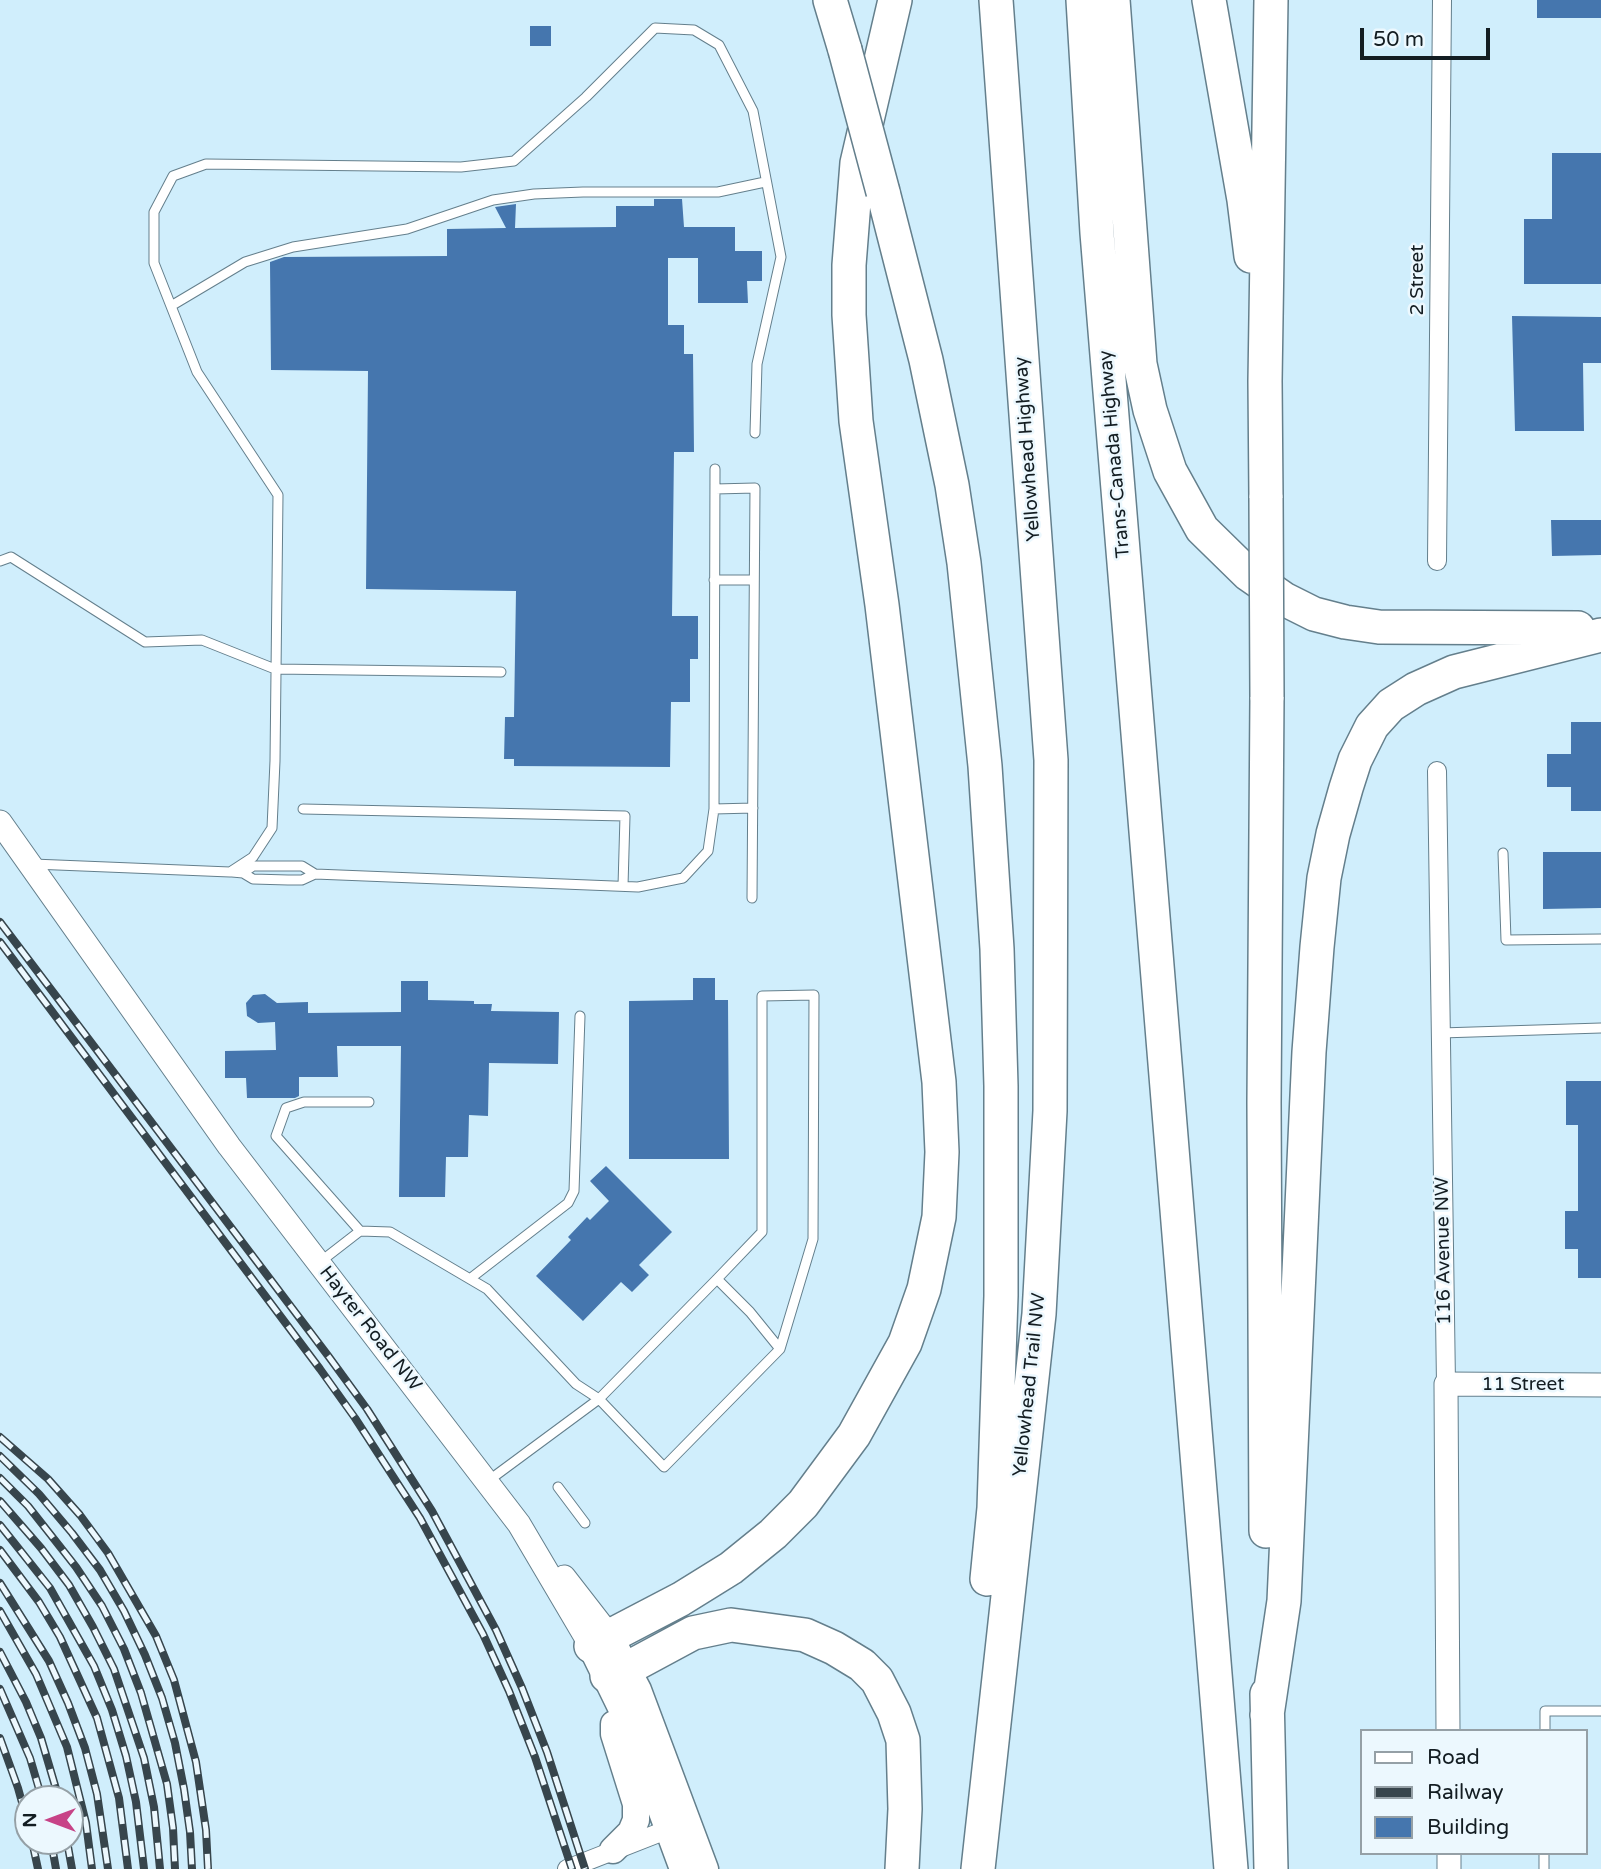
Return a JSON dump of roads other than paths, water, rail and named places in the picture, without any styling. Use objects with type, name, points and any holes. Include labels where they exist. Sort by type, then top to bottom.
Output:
[{"type":"highway","points":[[830,0],[926,360],[952,485],[962,550],[982,741],[997,949],[1001,1086],[1001,1310],[994,1508],[972,1744],[970,1869]]},
{"type":"highway","points":[[839,0],[845,50]]},
{"type":"highway","points":[[600,1641],[681,1599],[731,1568],[773,1534],[803,1504],[854,1435],[905,1343],[924,1289],[939,1217],[942,1152],[939,1082],[882,605],[856,421],[849,315],[849,265],[857,163],[895,0]]},
{"type":"highway","name":"Yellowhead Highway","points":[[996,0],[1051,760],[1049,898]]},
{"type":"highway","name":"Trans-Canada Highway","points":[[1083,0],[1098,247],[1231,1869]]},
{"type":"highway","points":[[1113,0],[1140,365],[1150,410],[1170,471],[1202,529],[1248,574],[1284,599],[1314,614],[1345,622],[1379,627],[1601,629]]},
{"type":"highway","points":[[1209,0],[1244,200],[1265,381]]},
{"type":"highway","points":[[1271,0],[1265,381],[1267,697],[1264,1129],[1267,1716],[1271,1869]]},
{"type":"highway","points":[[1267,1716],[1284,1601],[1309,1052],[1317,947],[1324,878],[1346,788],[1355,760],[1372,726],[1391,705],[1416,689],[1454,672],[1601,635]]},
{"type":"highway","name":"Yellowhead Trail NW","points":[[978,1869],[1039,1314],[1050,1111],[1049,898]]},
{"type":"highway","points":[[616,1678],[693,1633],[731,1625],[805,1635],[862,1665],[877,1680],[894,1713],[903,1740],[905,1808],[902,1869]]},
{"type":"main road","points":[[600,1641],[695,1868]]},
{"type":"main road","points":[[613,1850],[631,1832],[636,1820],[634,1795],[614,1734],[616,1678]]},
{"type":"street","name":"2 Street","points":[[1437,561],[1442,0]]},
{"type":"street","name":"116 Avenue NW","points":[[1437,771],[1448,1729]]},
{"type":"street","name":"Hayter Road NW","points":[[0,822],[229,1146],[530,1542],[573,1586],[600,1641]]},
{"type":"street","name":"11 Street","points":[[1446,1384],[1601,1385]]},
{"type":"street","points":[[566,1869],[679,1825]]},
{"type":"lane","points":[[230,872],[253,857],[272,828],[278,495],[197,372],[154,263],[153,212],[173,176],[206,164],[461,167],[514,161],[586,97],[656,28],[694,30],[719,45],[752,111],[781,257],[757,364],[755,433]]},
{"type":"lane","points":[[171,306],[245,262],[293,247],[407,229],[493,200],[534,194],[583,192],[718,192],[765,183]]},
{"type":"lane","points":[[32,864],[230,872],[243,873],[253,880],[302,880],[315,874],[638,887],[683,878],[708,850],[714,809],[715,468]]},
{"type":"lane","points":[[715,489],[755,488],[752,898]]},
{"type":"lane","points":[[0,561],[11,557],[145,642],[202,640],[275,668],[501,672]]},
{"type":"lane","points":[[714,580],[754,580]]},
{"type":"lane","points":[[714,809],[752,808]]},
{"type":"lane","points":[[303,809],[625,816],[623,886]]},
{"type":"lane","points":[[1503,853],[1506,940],[1601,939]]},
{"type":"lane","points":[[243,873],[253,866],[302,866],[315,874]]},
{"type":"lane","points":[[319,1263],[360,1231],[390,1232],[471,1278],[487,1289],[576,1384],[599,1399],[664,1467],[780,1349],[813,1239],[814,995],[762,996],[762,1232],[599,1399],[486,1482]]},
{"type":"lane","points":[[471,1278],[568,1203],[574,1191],[580,1016]]},
{"type":"lane","points":[[1441,1033],[1601,1028]]},
{"type":"lane","points":[[360,1231],[276,1136],[286,1108],[304,1102],[369,1102]]},
{"type":"lane","points":[[717,1279],[750,1312],[780,1349]]},
{"type":"lane","points":[[558,1487],[585,1523]]},
{"type":"lane","points":[[1545,1729],[1545,1712],[1601,1712]]},
{"type":"railway","points":[[0,922],[329,1357],[367,1409],[432,1511],[496,1630],[522,1688],[547,1752],[585,1869]]},
{"type":"railway","points":[[0,942],[320,1369],[420,1518],[483,1634],[509,1691],[535,1757],[572,1869]]},
{"type":"railway","points":[[0,1437],[48,1479],[80,1515],[108,1553],[156,1636],[174,1680],[196,1762],[206,1830],[208,1869]]},
{"type":"railway","points":[[0,1456],[39,1494],[100,1570],[145,1655],[162,1698],[175,1743],[190,1832],[192,1869]]},
{"type":"railway","points":[[0,1478],[28,1506],[76,1567],[102,1606],[124,1649],[141,1693],[167,1784],[175,1869]]},
{"type":"railway","points":[[0,1501],[69,1585],[114,1669],[144,1758],[154,1807],[160,1869]]},
{"type":"railway","points":[[0,1525],[50,1588],[94,1666],[112,1710],[126,1756],[136,1802],[144,1869]]},
{"type":"railway","points":[[0,1550],[39,1602],[60,1637],[97,1718],[119,1798],[128,1869]]},
{"type":"railway","points":[[0,1583],[49,1661],[85,1748],[97,1794],[108,1869]]},
{"type":"railway","points":[[0,1611],[36,1674],[67,1747],[86,1823],[92,1869]]},
{"type":"railway","points":[[0,1652],[41,1738],[55,1785]]},
{"type":"railway","points":[[0,1689],[30,1758],[38,1785]]},
{"type":"railway","points":[[0,1738],[17,1785]]},
{"type":"railway","points":[[35,1855],[38,1869]]},
{"type":"railway","points":[[54,1855],[56,1869]]},
{"type":"railway","points":[[70,1855],[72,1869]]}]
